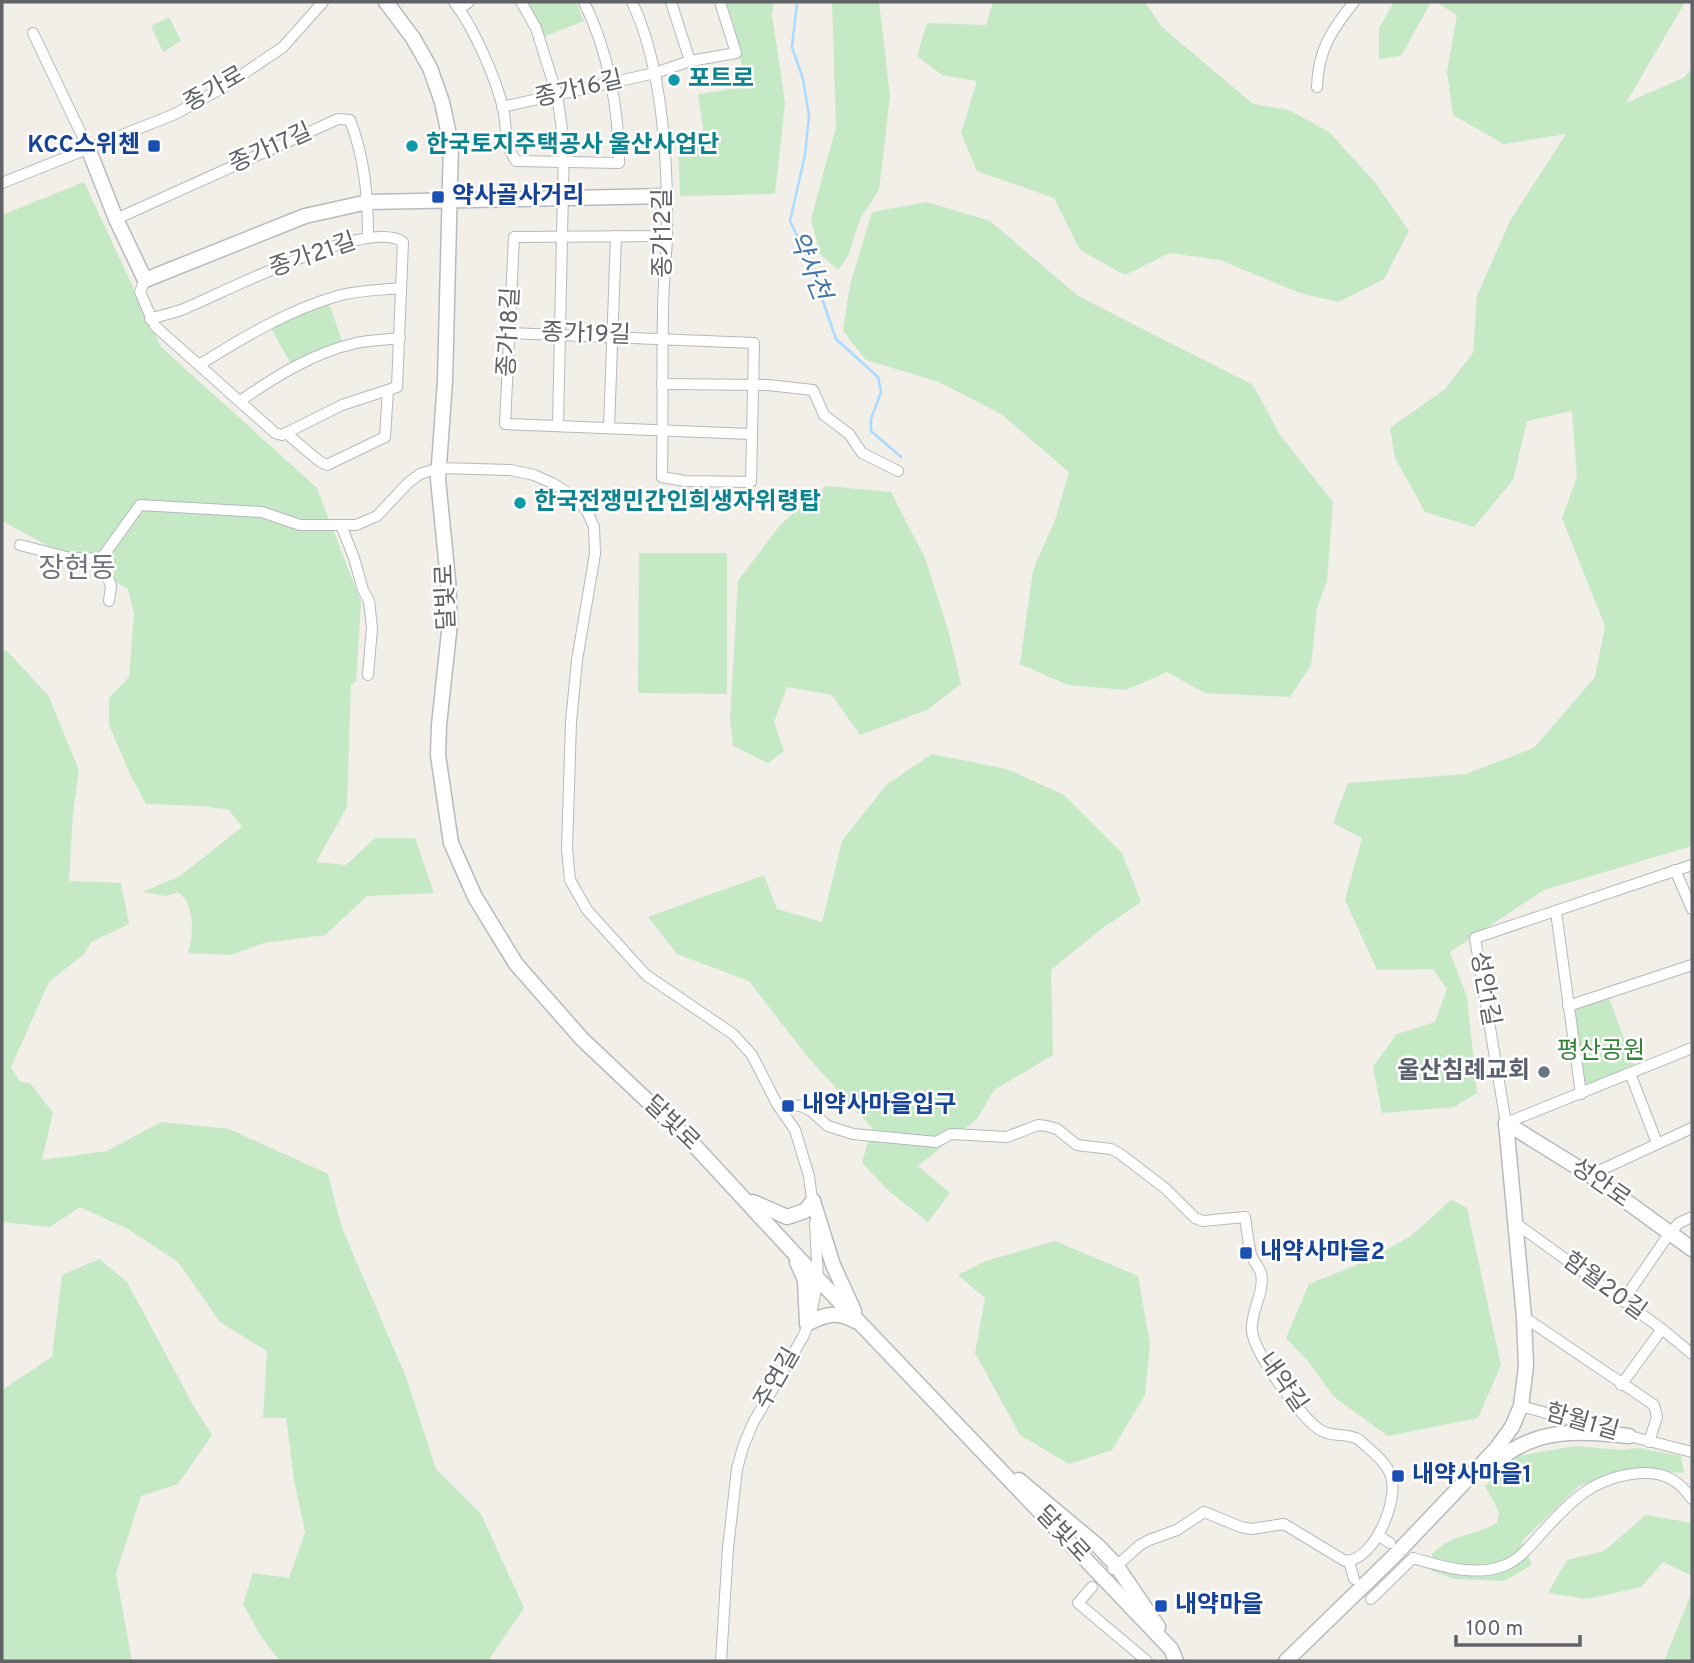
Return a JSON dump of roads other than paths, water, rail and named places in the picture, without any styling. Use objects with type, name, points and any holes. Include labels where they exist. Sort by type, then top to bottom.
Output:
[{"type":"main road","name":"달빛로","points":[[386,2],[422,53],[442,102],[451,144],[445,381],[439,468],[439,496],[450,612],[438,755],[451,843],[485,917],[516,964],[582,1039],[694,1145],[1174,1655]]},
{"type":"main road","points":[[88,148],[116,219],[145,279],[305,216],[368,202],[666,196]]},
{"type":"main road","name":"성안로","points":[[1506,1124],[1590,1175],[1692,1249]]},
{"type":"main road","name":"함월1길","points":[[1506,1124],[1524,1317],[1526,1366],[1521,1406]]},
{"type":"main road","points":[[738,1193],[761,1208],[787,1217],[805,1211],[813,1201]]},
{"type":"main road","points":[[813,1201],[833,1265],[860,1323]]},
{"type":"main road","points":[[792,1251],[805,1280],[807,1324],[821,1316],[845,1315],[860,1323]]},
{"type":"main road","points":[[1286,1661],[1394,1556],[1496,1449],[1512,1427],[1521,1406]]},
{"type":"main road","points":[[1452,1495],[1481,1475],[1504,1454],[1536,1438],[1548,1434],[1629,1436]]},
{"type":"main road","points":[[989,1458],[1030,1488],[1114,1568],[1174,1655]]},
{"type":"street","name":"종가로","points":[[2,183],[175,114],[224,87],[283,47],[323,2]]},
{"type":"street","points":[[470,2],[457,5],[481,47],[502,107],[508,151],[516,161],[619,163],[619,132],[610,84],[598,36],[584,2]]},
{"type":"street","points":[[521,2],[536,28],[558,95],[564,143],[564,237]]},
{"type":"street","name":"종가12길","points":[[632,2],[655,73],[662,128],[667,236],[662,477],[685,481],[751,482],[751,434]]},
{"type":"street","points":[[671,2],[690,61]]},
{"type":"street","name":"종가16길","points":[[502,107],[610,84],[690,61],[736,52],[720,2]]},
{"type":"street","points":[[1318,87],[1318,71],[1323,50],[1332,30],[1354,2]]},
{"type":"street","points":[[33,33],[88,148]]},
{"type":"street","name":"종가17길","points":[[116,219],[338,119],[350,120],[360,146],[368,202]]},
{"type":"street","points":[[368,202],[368,238]]},
{"type":"street","points":[[609,428],[616,236]]},
{"type":"street","name":"종가18길","points":[[663,429],[505,424],[514,237],[667,236]]},
{"type":"street","name":"종가18길","points":[[558,426],[564,237]]},
{"type":"street","name":"종가21길","points":[[150,319],[184,309],[310,253],[368,238],[398,239],[403,242],[397,387],[388,390]]},
{"type":"street","points":[[145,279],[140,292],[155,326],[275,433],[284,434],[327,465],[385,437],[388,390],[342,405],[284,434]]},
{"type":"street","name":"종가21길","points":[[199,365],[250,333],[310,305],[363,291],[401,288]]},
{"type":"street","name":"종가19길","points":[[510,333],[754,343],[753,386]]},
{"type":"street","points":[[240,401],[276,375],[313,357],[357,343],[400,338]]},
{"type":"street","points":[[662,384],[795,387],[813,390],[824,415],[849,434],[862,453],[898,471]]},
{"type":"street","points":[[663,429],[751,434],[753,386]]},
{"type":"street","points":[[101,559],[140,505],[262,512],[300,525],[356,525],[366,523],[385,509],[419,474],[439,468],[510,470],[534,475],[572,495],[587,511],[594,527],[595,554],[577,660],[571,722],[567,849],[570,880],[587,909],[646,975],[733,1034],[742,1043],[778,1104]]},
{"type":"street","points":[[341,525],[369,601],[372,628],[368,675]]},
{"type":"street","points":[[20,545],[70,558],[101,559]]},
{"type":"street","points":[[101,559],[111,586],[109,601]]},
{"type":"street","name":"성안1길","points":[[1506,1124],[1475,938],[1692,865]]},
{"type":"street","points":[[1675,870],[1692,909]]},
{"type":"street","points":[[1556,912],[1581,1094]]},
{"type":"street","points":[[1568,1006],[1692,965]]},
{"type":"street","points":[[1506,1124],[1692,1048]]},
{"type":"street","points":[[1630,1073],[1657,1143]]},
{"type":"street","name":"주연길","points":[[720,1661],[737,1469],[753,1423],[804,1335],[818,1279],[809,1176],[795,1130],[778,1104]]},
{"type":"street","name":"내약길","points":[[778,1104],[801,1106],[836,1130],[875,1137],[936,1142],[951,1135],[1007,1137],[1038,1125],[1047,1126],[1057,1129],[1077,1145],[1111,1149],[1119,1153],[1203,1221],[1245,1217],[1251,1254],[1261,1273],[1252,1321],[1252,1333],[1257,1348],[1311,1423],[1331,1435],[1352,1436],[1358,1440],[1388,1469],[1392,1478],[1393,1489],[1379,1536],[1358,1559],[1349,1561]]},
{"type":"street","points":[[1590,1175],[1692,1128]]},
{"type":"street","points":[[1623,1301],[1669,1234],[1679,1223],[1692,1217]]},
{"type":"street","name":"함월20길","points":[[1514,1222],[1662,1329],[1692,1354]]},
{"type":"street","name":"함월1길","points":[[1524,1317],[1654,1405],[1657,1411],[1649,1441]]},
{"type":"street","points":[[1621,1385],[1662,1329]]},
{"type":"street","name":"함월1길","points":[[1521,1406],[1692,1452]]},
{"type":"street","points":[[1371,1599],[1413,1558],[1436,1565],[1473,1570],[1492,1570],[1506,1565],[1527,1550],[1581,1493],[1605,1480],[1631,1473],[1659,1473],[1675,1481],[1692,1499]]},
{"type":"street","points":[[1114,1568],[1149,1540],[1177,1530],[1203,1513],[1251,1529],[1284,1524],[1337,1559],[1349,1561],[1354,1579]]},
{"type":"street","points":[[1379,1536],[1390,1543]]},
{"type":"street","points":[[1092,1587],[1078,1603],[1147,1661]]},
{"type":"waterway","name":"약사천","points":[[797,2],[792,47],[803,79],[809,115],[805,155],[790,221],[809,261],[836,339],[878,377],[881,392],[871,419],[871,431],[901,457]]},
{"type":"place","name":"포트로","points":[[674,80]]},
{"type":"place","name":"KCC스위첸","points":[[154,146]]},
{"type":"place","name":"한국토지주택공사 울산사업단","points":[[412,146]]},
{"type":"place","name":"약사골사거리","points":[[438,197]]},
{"type":"place","name":"한국전쟁민간인희생자위령탑","points":[[520,503]]},
{"type":"place","name":"울산침례교회","points":[[1544,1072]]},
{"type":"place","name":"내약사마을입구","points":[[788,1106]]},
{"type":"place","name":"내약사마을2","points":[[1246,1253]]},
{"type":"place","name":"내약사마을1","points":[[1398,1476]]},
{"type":"place","name":"내약마을","points":[[1161,1606]]},
{"type":"district","name":"장현동","points":[[77,570]]},
{"type":"park label","name":"평산공원","points":[[1601,1052]]}]
